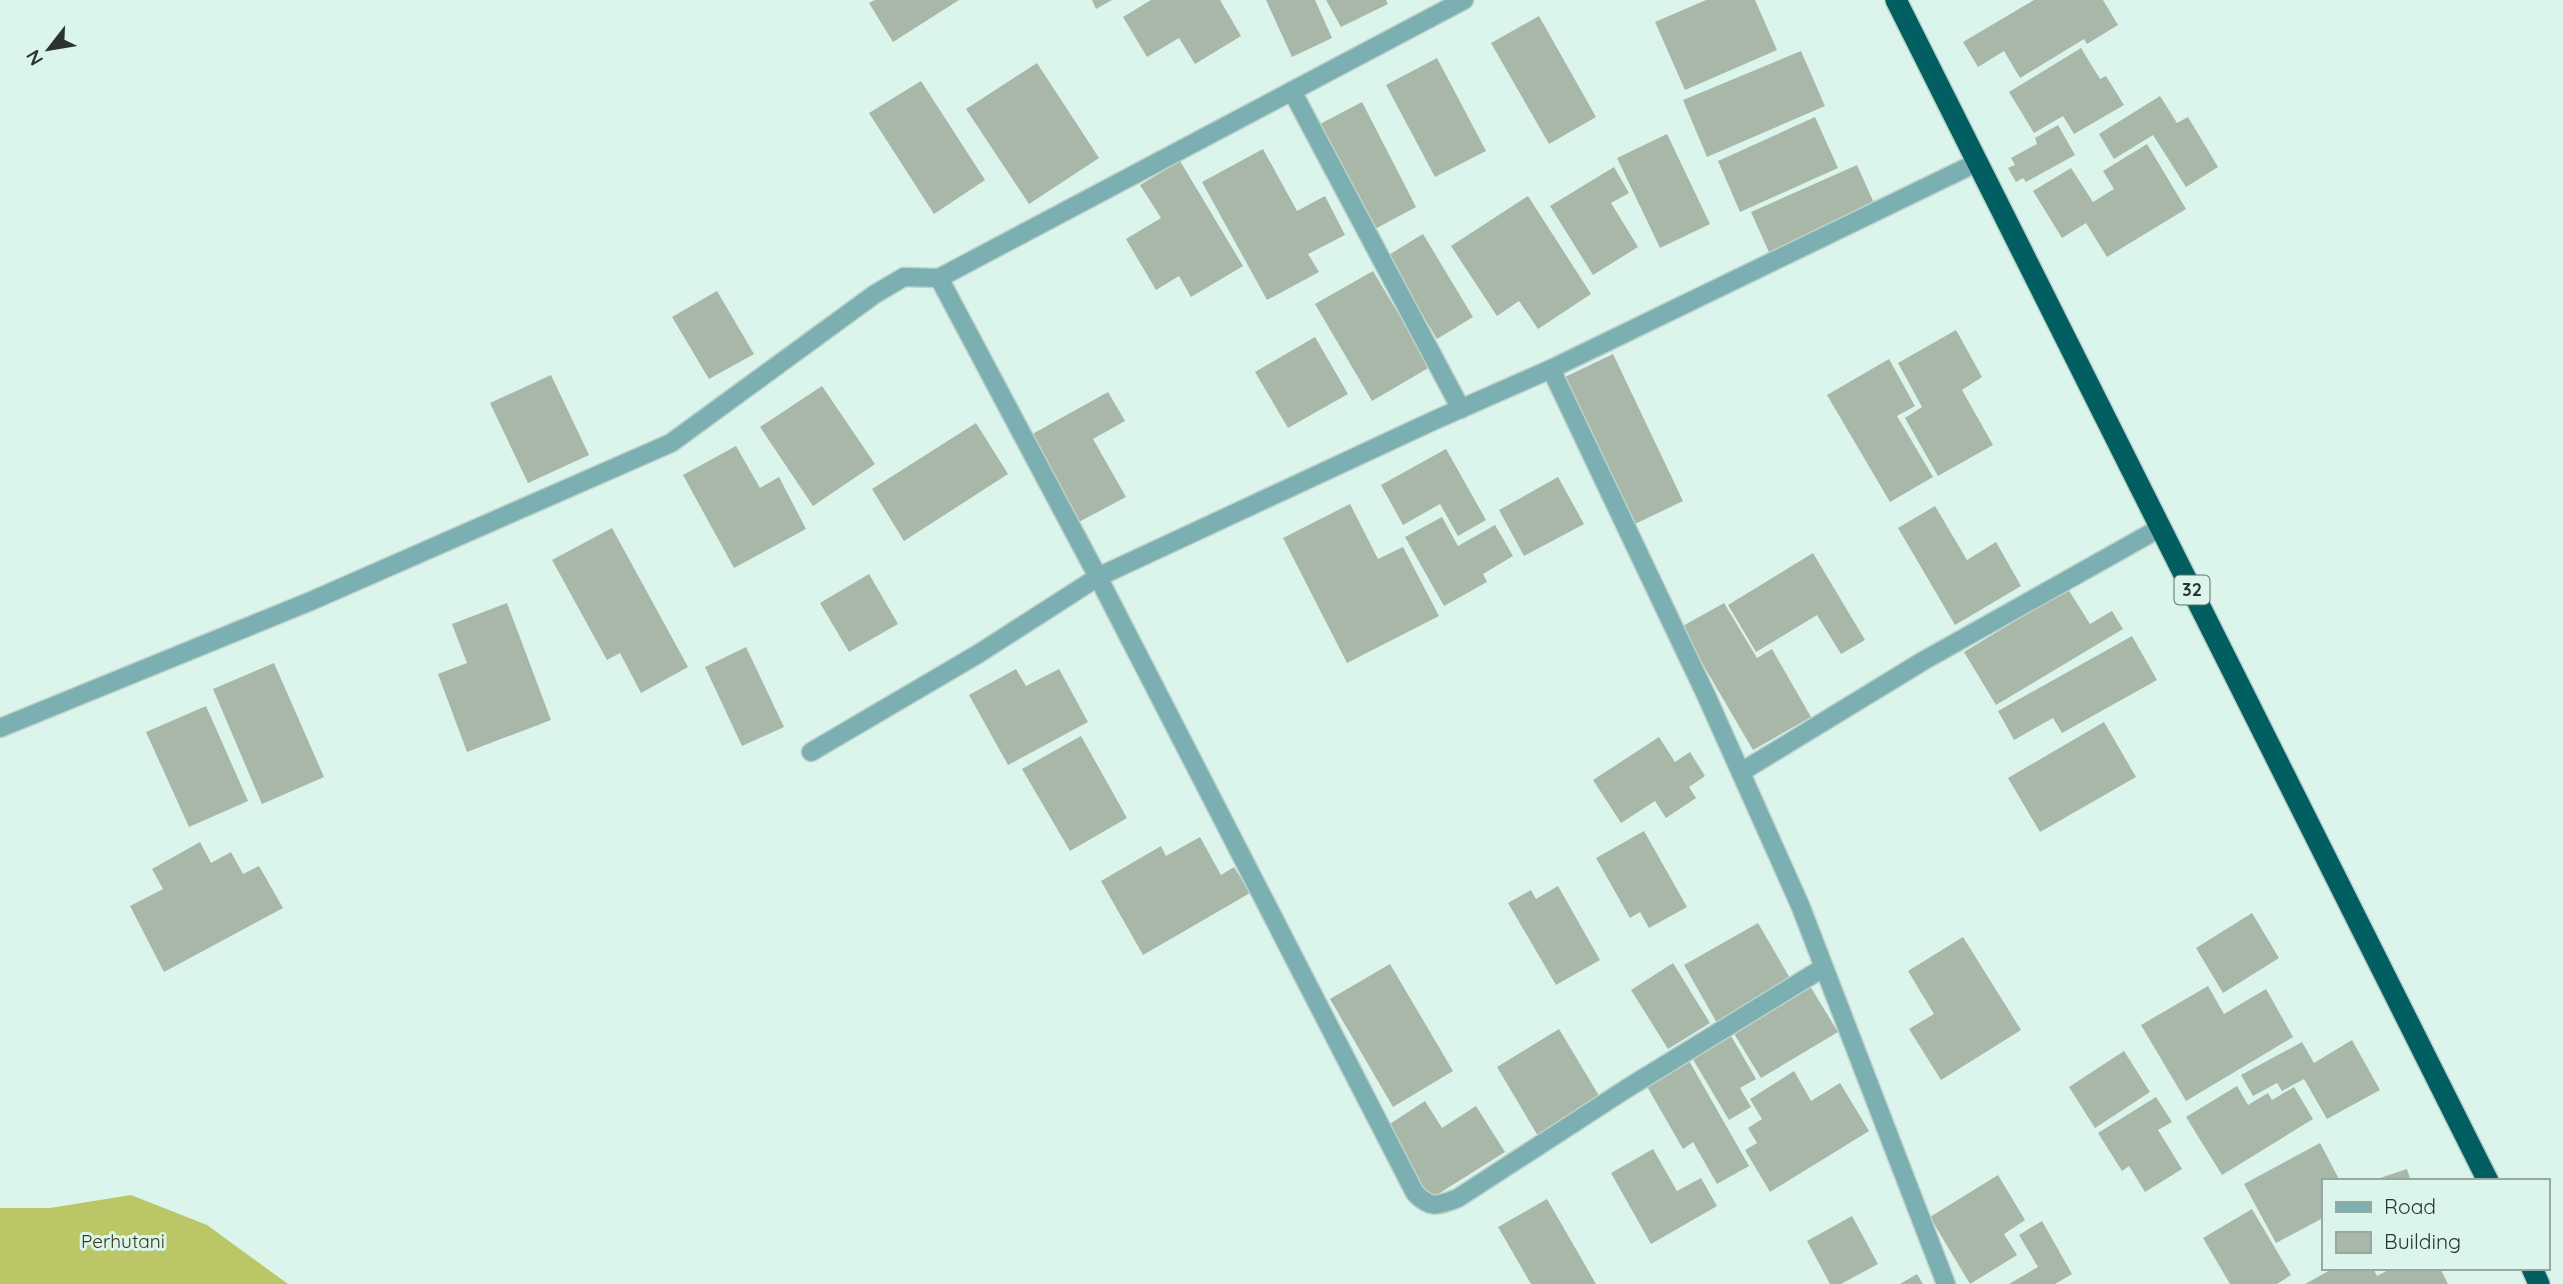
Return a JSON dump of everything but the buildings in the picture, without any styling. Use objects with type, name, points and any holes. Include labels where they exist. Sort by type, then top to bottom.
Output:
[{"type":"highway","name":"32","points":[[1896,0],[2487,1179]]},
{"type":"street","points":[[0,728],[311,601],[671,443],[875,294],[904,277],[939,278],[1464,0]]},
{"type":"street","points":[[1292,91],[1461,409]]},
{"type":"street","points":[[811,752],[978,654],[1098,577],[1551,369],[1978,162]]},
{"type":"street","points":[[939,278],[1098,577],[1366,1100],[1415,1193],[1423,1202],[1437,1206],[1458,1198],[1626,1089],[1823,968]]},
{"type":"street","points":[[1551,369],[1741,772],[1800,905],[1946,1284]]},
{"type":"street","points":[[1741,772],[1923,661],[2160,528]]},
{"type":"green space","name":"Perhutani","points":[[131,1195],[207,1225],[288,1284],[0,1284],[0,1208],[50,1208]]}]
